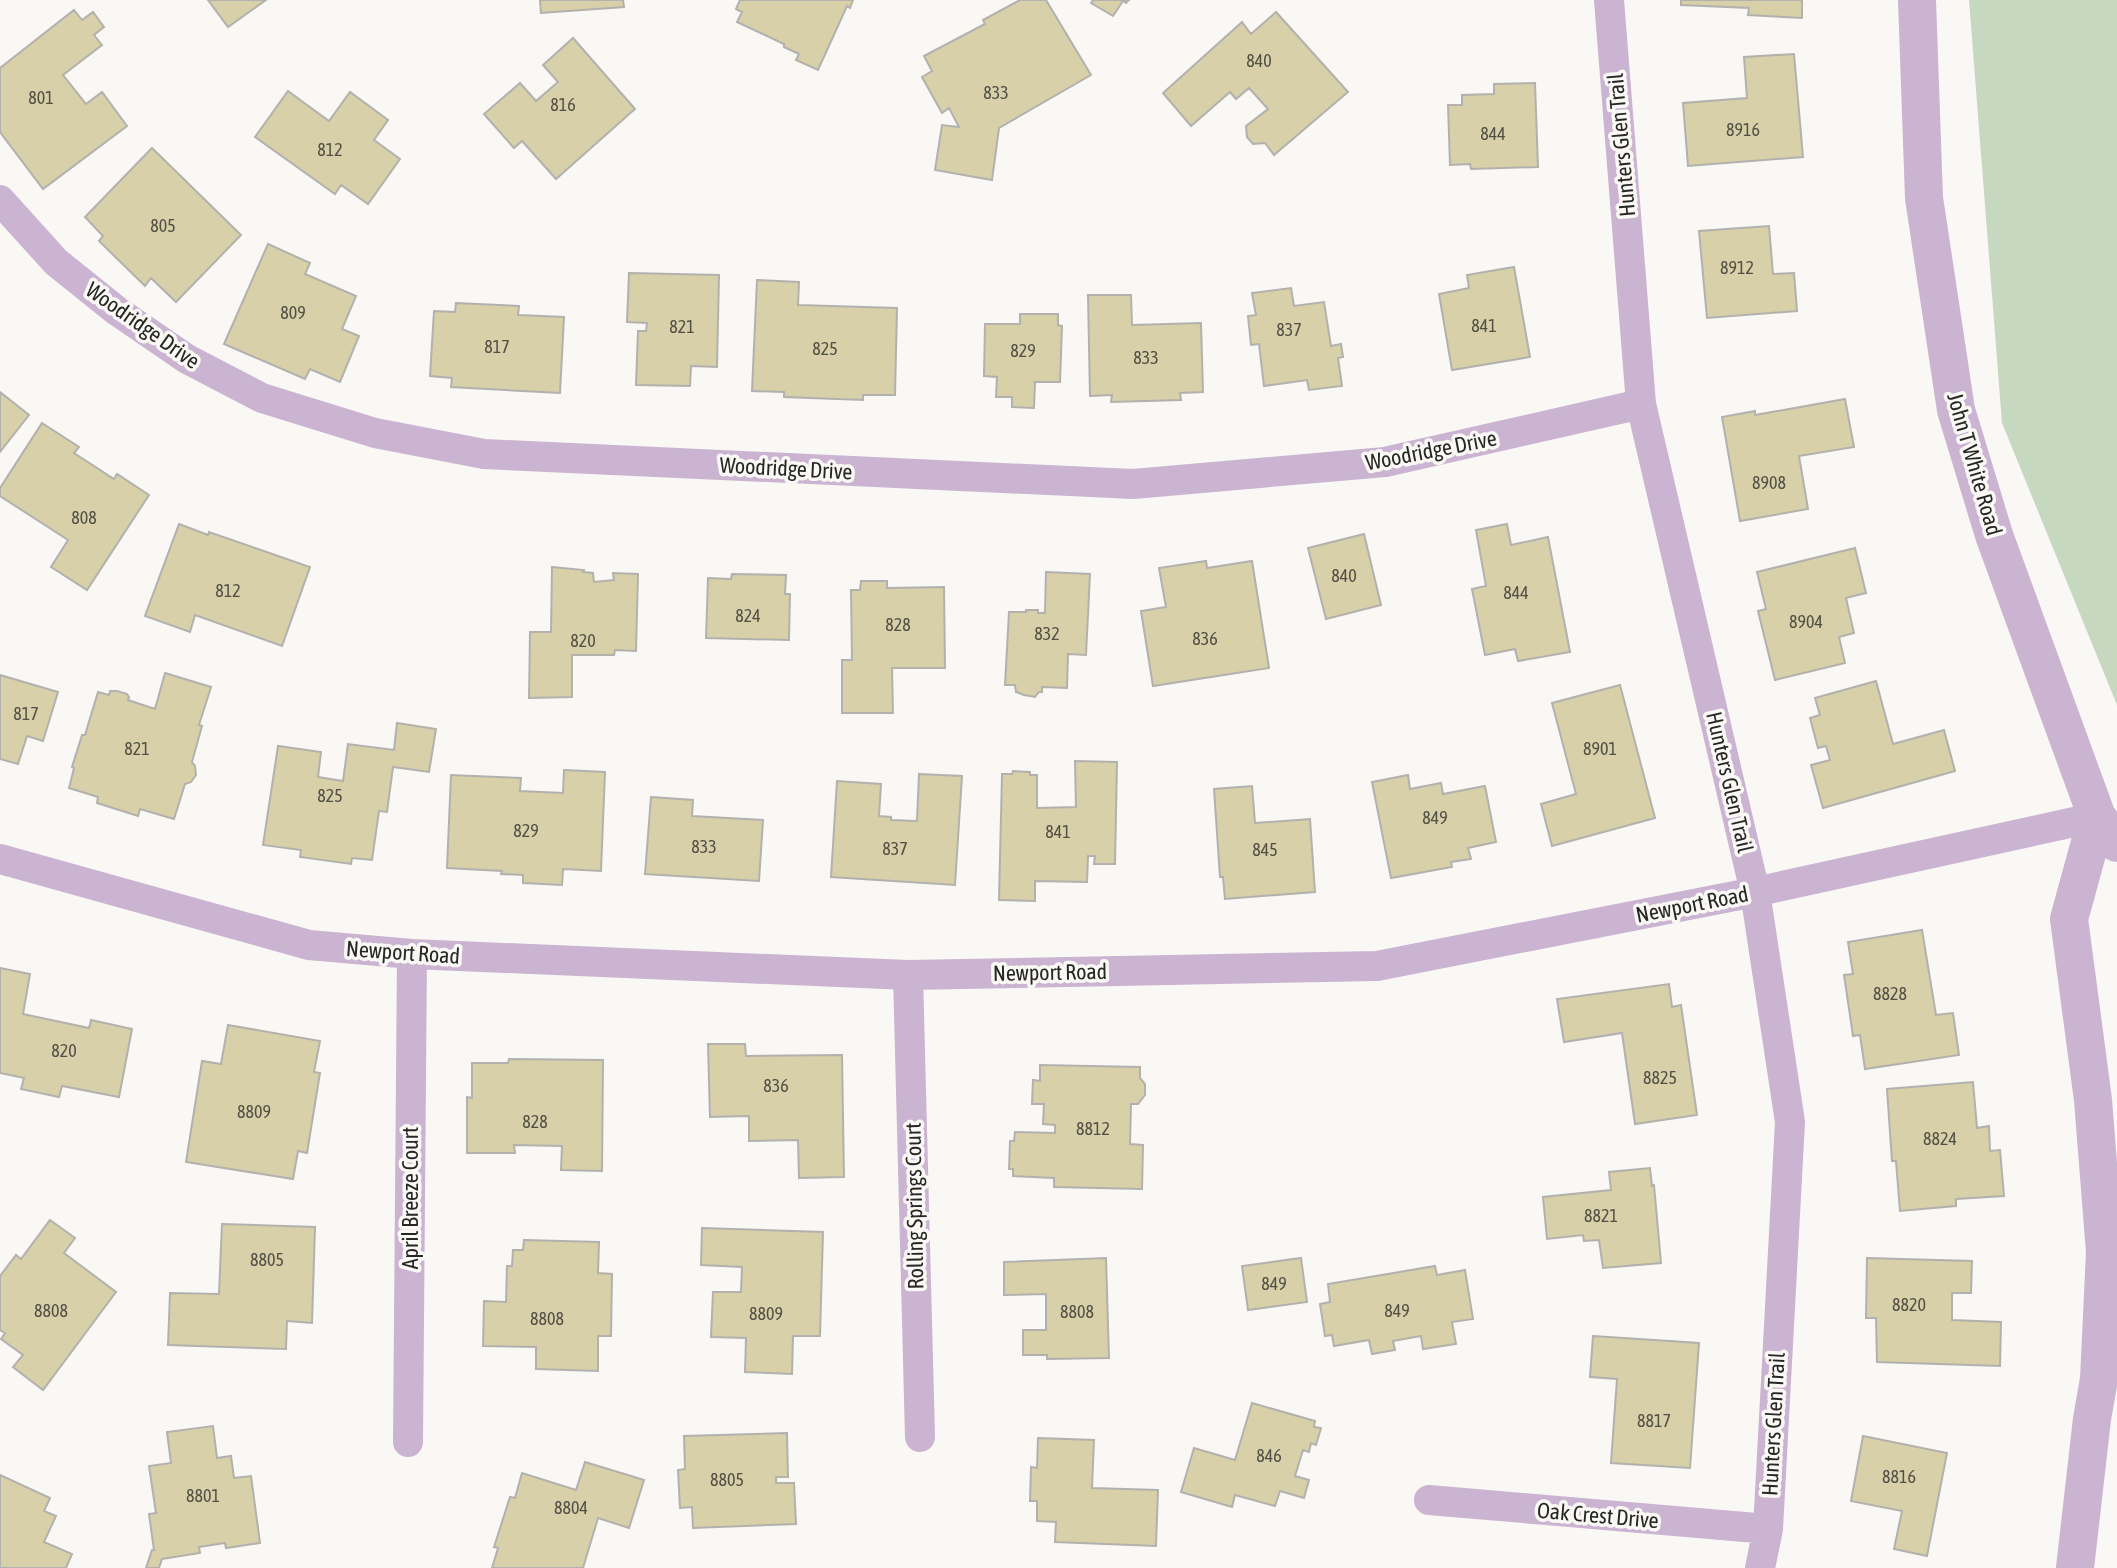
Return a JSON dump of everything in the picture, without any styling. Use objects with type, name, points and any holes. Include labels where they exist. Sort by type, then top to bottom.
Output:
[{"type":"street","name":"Hunters Glen Trail","points":[[1609,0],[1641,404],[1755,892],[1790,1122],[1768,1529],[1760,1568]]},
{"type":"street","name":"John T White Road","points":[[1917,0],[1924,198],[1956,410],[1994,535],[2107,830]]},
{"type":"street","name":"Woodridge Drive","points":[[0,200],[56,262],[117,311],[187,359],[262,398],[375,433],[484,454],[1133,484],[1385,462],[1641,404]]},
{"type":"street","name":"Newport Road","points":[[0,859],[309,945],[412,954],[908,975],[1377,966],[1755,892],[2107,830]]},
{"type":"street","points":[[2075,1568],[2099,1379],[2105,1252],[2093,1100],[2069,919],[2107,830]]},
{"type":"street","name":"April Breeze Court","points":[[408,1442],[412,954]]},
{"type":"street","name":"Rolling Springs Court","points":[[908,975],[920,1437]]},
{"type":"street","name":"Oak Crest Drive","points":[[1429,1500],[1768,1529]]},
{"type":"green space","points":[[1969,0],[2117,0],[2117,705],[2002,423]]},
{"type":"building","points":[[208,0],[266,0],[228,27]]},
{"type":"building","points":[[540,0],[623,0],[624,7],[541,13]]},
{"type":"building","points":[[740,0],[853,0],[850,8],[847,6],[818,70],[796,60],[799,54],[784,47],[784,44],[737,22],[742,12],[736,9]]},
{"type":"building","points":[[1020,0],[1046,0],[1091,75],[999,128],[992,180],[935,170],[942,125],[959,127],[949,108],[942,113],[922,77],[932,71],[924,56],[985,24],[983,20]]},
{"type":"building","points":[[1093,0],[1129,0],[1126,3],[1123,1],[1113,16],[1091,3]]},
{"type":"building","points":[[1681,0],[1802,0],[1802,18],[1748,15],[1749,8],[1681,5]]},
{"type":"building","points":[[74,10],[82,20],[93,12],[104,27],[94,35],[102,45],[63,75],[86,104],[102,92],[127,126],[43,189],[0,132],[0,68]]},
{"type":"building","points":[[1276,12],[1348,92],[1274,155],[1265,143],[1253,144],[1247,137],[1246,126],[1268,109],[1249,88],[1236,99],[1230,92],[1191,126],[1163,93],[1242,22],[1251,34]]},
{"type":"building","points":[[573,38],[635,109],[556,179],[522,141],[514,148],[484,114],[520,83],[536,101],[558,82],[543,65]]},
{"type":"building","points":[[1794,54],[1803,157],[1688,166],[1683,103],[1747,98],[1744,57]]},
{"type":"building","points":[[1535,83],[1538,167],[1471,169],[1470,164],[1450,165],[1448,105],[1462,105],[1462,95],[1494,94],[1494,84]]},
{"type":"building","points":[[288,91],[329,121],[350,92],[388,120],[374,140],[400,159],[368,204],[341,185],[335,194],[255,137]]},
{"type":"building","points":[[152,148],[241,235],[176,302],[151,278],[145,286],[99,241],[103,236],[85,217]]},
{"type":"building","points":[[1769,226],[1773,274],[1794,273],[1797,311],[1707,318],[1699,231]]},
{"type":"building","points":[[268,244],[310,263],[305,274],[356,296],[342,329],[359,336],[340,382],[310,369],[305,379],[224,344]]},
{"type":"building","points":[[1514,267],[1530,357],[1452,370],[1439,294],[1469,288],[1467,275]]},
{"type":"building","points":[[629,273],[719,275],[717,367],[691,366],[690,386],[636,385],[638,331],[646,331],[647,323],[627,322]]},
{"type":"building","points":[[757,280],[799,282],[798,305],[897,308],[895,395],[863,395],[863,400],[784,397],[784,392],[752,391]]},
{"type":"building","points":[[1291,288],[1294,306],[1324,302],[1331,346],[1341,344],[1343,357],[1338,358],[1342,386],[1309,390],[1307,380],[1264,386],[1259,344],[1251,345],[1248,316],[1256,315],[1252,293]]},
{"type":"building","points":[[1088,295],[1131,295],[1132,325],[1201,323],[1203,392],[1180,393],[1181,400],[1111,402],[1112,395],[1090,396]]},
{"type":"building","points":[[456,303],[519,306],[518,315],[564,317],[560,393],[451,387],[452,378],[430,376],[434,311],[455,312]]},
{"type":"building","points":[[1020,314],[1058,314],[1058,325],[1062,326],[1060,382],[1035,382],[1034,408],[1012,407],[1012,397],[996,397],[997,377],[984,376],[985,324],[1020,324]]},
{"type":"building","points":[[0,392],[29,415],[0,452]]},
{"type":"building","points":[[1845,399],[1854,447],[1799,456],[1808,509],[1740,521],[1722,417],[1755,411],[1755,415]]},
{"type":"building","points":[[42,423],[79,447],[74,453],[114,479],[117,474],[149,495],[87,590],[51,567],[68,540],[0,496],[0,488]]},
{"type":"building","points":[[179,524],[310,567],[282,646],[195,615],[190,632],[145,616]]},
{"type":"building","points":[[1507,524],[1511,545],[1548,537],[1570,652],[1518,661],[1515,649],[1485,655],[1472,589],[1486,586],[1476,530]]},
{"type":"building","points":[[1364,534],[1381,605],[1326,619],[1308,548]]},
{"type":"building","points":[[1855,548],[1866,593],[1846,598],[1854,633],[1839,637],[1845,663],[1775,680],[1758,611],[1766,609],[1757,572]]},
{"type":"building","points":[[1206,561],[1207,568],[1252,561],[1269,668],[1153,686],[1141,611],[1166,607],[1159,568]]},
{"type":"building","points":[[552,567],[593,573],[594,582],[614,580],[613,573],[638,574],[636,651],[615,650],[614,655],[572,655],[572,697],[529,698],[530,632],[551,632]]},
{"type":"building","points":[[1046,572],[1090,574],[1086,655],[1068,654],[1067,688],[1042,687],[1042,692],[1035,697],[1016,692],[1015,685],[1005,685],[1009,612],[1038,610],[1038,613],[1045,613]]},
{"type":"building","points":[[732,574],[786,575],[785,594],[790,594],[789,640],[706,638],[708,578],[731,579]]},
{"type":"building","points":[[861,581],[887,581],[887,588],[944,587],[945,668],[892,668],[893,713],[842,713],[842,660],[852,660],[851,590],[860,590]]},
{"type":"building","points":[[165,673],[211,687],[192,762],[196,775],[185,784],[174,819],[140,809],[138,816],[97,803],[98,797],[69,788],[72,767],[98,692],[109,695],[110,691],[117,691],[127,694],[128,700],[155,709]]},
{"type":"building","points":[[0,675],[58,692],[43,741],[27,736],[18,764],[0,759]]},
{"type":"building","points":[[1876,681],[1893,744],[1944,730],[1955,771],[1823,808],[1811,765],[1830,760],[1826,746],[1818,748],[1810,718],[1820,715],[1815,698]]},
{"type":"building","points":[[1620,685],[1655,818],[1552,846],[1541,804],[1576,794],[1552,703]]},
{"type":"building","points":[[397,723],[436,729],[429,772],[393,767],[387,812],[379,811],[372,860],[352,858],[351,864],[300,857],[301,850],[263,845],[278,746],[321,752],[318,777],[343,781],[348,744],[394,750]]},
{"type":"building","points":[[1075,761],[1117,762],[1115,864],[1094,864],[1095,856],[1088,856],[1087,882],[1035,881],[1035,901],[999,900],[1002,774],[1012,774],[1013,771],[1037,775],[1037,808],[1076,807]]},
{"type":"building","points":[[564,770],[605,772],[601,871],[563,869],[562,885],[523,883],[523,875],[501,874],[502,871],[447,868],[451,775],[521,778],[520,791],[563,793]]},
{"type":"building","points":[[919,774],[962,776],[955,885],[831,877],[837,781],[881,784],[879,816],[891,817],[891,820],[917,821]]},
{"type":"building","points":[[1408,775],[1410,789],[1441,783],[1443,794],[1485,786],[1496,842],[1468,848],[1471,859],[1451,862],[1452,867],[1391,878],[1372,782]]},
{"type":"building","points":[[1252,786],[1255,823],[1310,819],[1315,892],[1225,899],[1223,877],[1220,877],[1214,789]]},
{"type":"building","points":[[651,797],[693,800],[692,816],[763,820],[759,881],[645,874]]},
{"type":"building","points":[[1922,930],[1936,1015],[1953,1013],[1959,1055],[1865,1069],[1860,1035],[1853,1036],[1844,975],[1853,974],[1848,942]]},
{"type":"building","points":[[0,968],[30,974],[23,1014],[89,1028],[91,1020],[132,1029],[119,1097],[62,1086],[59,1097],[21,1089],[24,1078],[0,1073]]},
{"type":"building","points":[[1669,984],[1672,1007],[1681,1005],[1697,1115],[1635,1124],[1622,1033],[1564,1042],[1557,999]]},
{"type":"building","points":[[228,1025],[320,1041],[314,1072],[320,1073],[307,1153],[298,1151],[293,1179],[186,1162],[202,1061],[221,1064]]},
{"type":"building","points":[[708,1044],[745,1044],[746,1056],[842,1055],[844,1177],[799,1178],[798,1140],[749,1141],[749,1116],[710,1117]]},
{"type":"building","points":[[509,1059],[603,1060],[602,1171],[561,1170],[562,1146],[514,1145],[515,1153],[467,1153],[467,1097],[472,1098],[472,1063],[508,1063]]},
{"type":"building","points":[[1040,1065],[1140,1067],[1145,1095],[1138,1104],[1131,1104],[1130,1144],[1143,1145],[1142,1189],[1054,1187],[1054,1178],[1013,1176],[1013,1169],[1009,1169],[1010,1141],[1014,1141],[1015,1132],[1055,1133],[1055,1125],[1043,1124],[1044,1104],[1032,1104],[1033,1080],[1040,1081]]},
{"type":"building","points":[[1973,1082],[1977,1128],[1989,1126],[1990,1151],[2000,1150],[2004,1196],[1956,1199],[1956,1206],[1900,1211],[1896,1161],[1892,1161],[1887,1089]]},
{"type":"building","points":[[1650,1168],[1661,1263],[1603,1268],[1599,1240],[1584,1241],[1583,1235],[1547,1239],[1543,1197],[1611,1190],[1609,1172]]},
{"type":"building","points":[[50,1220],[75,1238],[64,1253],[116,1292],[43,1390],[13,1367],[23,1355],[1,1339],[5,1333],[0,1330],[0,1276],[16,1255],[21,1259]]},
{"type":"building","points":[[222,1224],[315,1227],[312,1323],[287,1321],[286,1349],[168,1345],[170,1293],[219,1294]]},
{"type":"building","points":[[702,1228],[823,1232],[820,1336],[793,1336],[792,1374],[745,1372],[746,1338],[711,1337],[713,1292],[741,1292],[742,1267],[701,1265]]},
{"type":"building","points":[[524,1240],[599,1242],[598,1273],[612,1274],[611,1336],[598,1336],[598,1371],[536,1369],[536,1347],[483,1346],[484,1301],[506,1302],[507,1266],[512,1266],[513,1250],[523,1250]]},
{"type":"building","points":[[1106,1258],[1109,1358],[1047,1359],[1047,1355],[1023,1355],[1023,1330],[1046,1330],[1046,1294],[1004,1295],[1004,1262]]},
{"type":"building","points":[[1301,1258],[1307,1302],[1248,1310],[1242,1266]]},
{"type":"building","points":[[1867,1258],[1972,1261],[1971,1293],[1952,1293],[1952,1320],[2001,1322],[2000,1366],[1877,1362],[1876,1318],[1866,1318]]},
{"type":"building","points":[[1435,1266],[1437,1275],[1465,1270],[1473,1319],[1452,1322],[1456,1344],[1423,1349],[1421,1336],[1393,1341],[1395,1350],[1372,1354],[1369,1340],[1334,1346],[1332,1335],[1325,1336],[1320,1304],[1330,1302],[1328,1284]]},
{"type":"building","points":[[1593,1336],[1699,1343],[1690,1468],[1611,1463],[1617,1379],[1590,1377]]},
{"type":"building","points":[[1252,1403],[1315,1421],[1314,1427],[1321,1428],[1316,1445],[1311,1443],[1309,1452],[1303,1450],[1295,1476],[1309,1480],[1304,1498],[1280,1491],[1275,1506],[1235,1495],[1232,1507],[1181,1492],[1194,1448],[1235,1460]]},
{"type":"building","points":[[213,1426],[217,1458],[231,1456],[234,1478],[251,1476],[260,1543],[226,1548],[225,1543],[199,1547],[200,1553],[162,1559],[159,1568],[146,1568],[154,1550],[149,1514],[156,1513],[149,1466],[171,1463],[167,1432]]},
{"type":"building","points":[[787,1433],[788,1477],[776,1477],[776,1483],[794,1483],[796,1524],[693,1528],[692,1507],[680,1508],[678,1470],[685,1469],[684,1436]]},
{"type":"building","points":[[1863,1436],[1947,1453],[1927,1556],[1894,1549],[1902,1511],[1851,1501]]},
{"type":"building","points":[[1038,1438],[1094,1440],[1092,1488],[1158,1490],[1156,1546],[1055,1542],[1056,1522],[1037,1521],[1037,1501],[1030,1501],[1031,1467],[1037,1468]]},
{"type":"building","points":[[585,1462],[644,1480],[629,1528],[598,1518],[583,1568],[492,1568],[498,1548],[494,1547],[510,1497],[515,1498],[522,1473],[576,1490]]},
{"type":"building","points":[[0,1475],[50,1498],[44,1511],[56,1516],[44,1542],[72,1554],[66,1568],[0,1568]]}]
